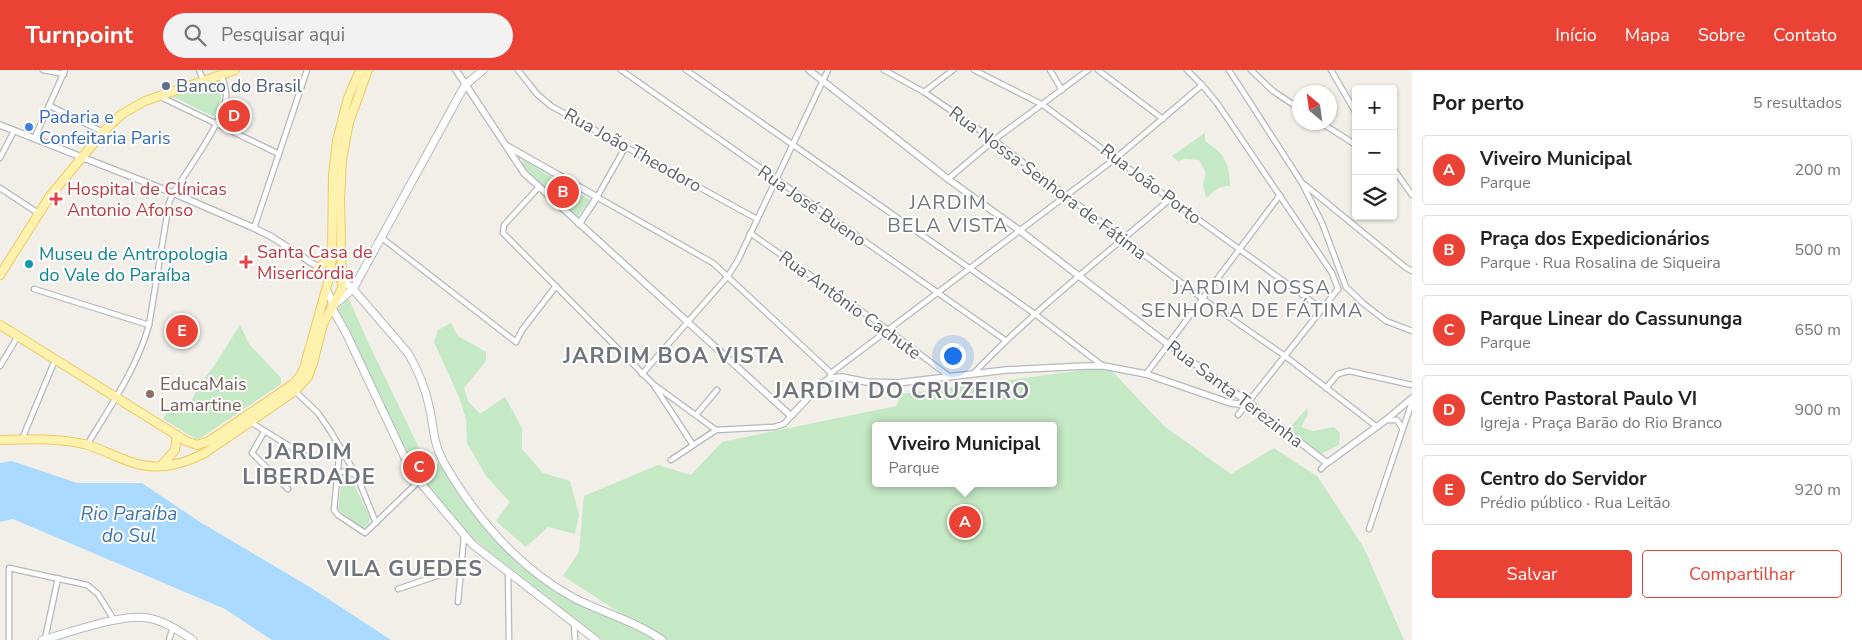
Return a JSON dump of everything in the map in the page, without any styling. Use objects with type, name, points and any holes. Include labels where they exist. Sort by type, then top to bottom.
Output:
[{"type":"main road","points":[[1,271],[38,213],[103,132],[122,114],[145,101],[235,70]]},
{"type":"main road","points":[[0,325],[186,441],[197,444],[209,441],[281,393],[300,376],[304,368],[327,290],[332,257],[334,157],[342,119],[360,70]]},
{"type":"main road","points":[[0,440],[70,441],[86,445],[132,463],[146,466],[161,466],[194,458],[295,391],[308,377],[323,324],[342,289],[340,198],[342,159],[349,122],[368,70]]},
{"type":"main road","points":[[334,306],[353,289],[465,85],[483,70]]},
{"type":"main road","points":[[318,268],[332,257]]},
{"type":"main road","points":[[330,275],[342,279],[353,289],[402,344],[414,364],[430,408],[436,446],[459,487],[483,522],[524,562],[561,590],[648,631],[662,640]]},
{"type":"main road","points":[[327,290],[406,460],[419,481],[464,536],[487,557],[596,640]]},
{"type":"main road","points":[[161,466],[175,450],[177,434]]},
{"type":"main road","points":[[43,640],[130,617],[147,618],[173,627],[193,640]]},
{"type":"street","points":[[34,139],[65,72],[43,70]]},
{"type":"street","points":[[199,70],[203,80]]},
{"type":"street","points":[[254,228],[307,70]]},
{"type":"street","points":[[456,70],[524,173],[791,416]]},
{"type":"street","name":"Rua João Theodoro","points":[[518,70],[543,101],[757,219]]},
{"type":"street","name":"Rua José Bueno","points":[[620,70],[1005,340]]},
{"type":"street","points":[[686,70],[1035,314],[1104,366]]},
{"type":"street","name":"Rua Santa Terezinha","points":[[809,70],[948,179],[1019,230],[1327,463]]},
{"type":"street","points":[[642,374],[728,276],[738,260],[828,70]]},
{"type":"street","name":"Rua Nossa Senhora de Fátima","points":[[884,70],[924,92],[994,140],[1203,299],[1285,356],[1377,427]]},
{"type":"street","points":[[924,92],[952,70]]},
{"type":"street","name":"Rua João Porto","points":[[974,70],[1043,105],[1322,309]]},
{"type":"street","points":[[1050,70],[1062,90]]},
{"type":"street","points":[[948,179],[994,140],[1088,70]]},
{"type":"street","points":[[1098,70],[1163,119]]},
{"type":"street","points":[[1187,70],[1217,103],[1332,273],[1338,288]]},
{"type":"street","points":[[1229,70],[1302,183],[1322,223],[1341,269],[1346,287],[1386,321],[1412,330]]},
{"type":"street","points":[[1250,70],[1273,91],[1292,104]]},
{"type":"street","points":[[1331,70],[1352,106]]},
{"type":"street","points":[[86,445],[116,398],[142,347],[149,325],[166,213],[173,193],[216,124],[226,99],[226,91],[221,74]]},
{"type":"street","points":[[539,187],[504,225],[502,230],[505,236],[642,374],[716,430],[726,431],[779,426],[830,375],[887,329],[1116,158],[1202,85]]},
{"type":"street","points":[[159,96],[279,154]]},
{"type":"street","points":[[50,106],[103,132]]},
{"type":"street","points":[[0,125],[173,193],[254,228],[272,237],[330,275]]},
{"type":"street","points":[[1333,130],[1352,142]]},
{"type":"street","points":[[0,158],[14,131]]},
{"type":"street","points":[[505,145],[704,257],[728,276],[830,375],[867,382],[897,383],[974,373],[1050,367],[1104,366],[1146,374],[1230,403],[1238,404],[1247,401]]},
{"type":"street","points":[[579,224],[626,146]]},
{"type":"street","points":[[1398,176],[1412,195]]},
{"type":"street","points":[[1302,183],[1412,271]]},
{"type":"street","points":[[0,188],[38,213]]},
{"type":"street","points":[[1146,374],[1280,195]]},
{"type":"street","points":[[974,373],[1005,340],[1170,199]]},
{"type":"street","name":"Rua Antônio Cachute","points":[[750,233],[887,329],[950,377]]},
{"type":"street","points":[[382,238],[516,342],[522,330],[556,286]]},
{"type":"street","points":[[1332,273],[1341,269]]},
{"type":"street","points":[[1238,415],[1247,401],[1338,288],[1346,287]]},
{"type":"street","points":[[34,289],[149,325]]},
{"type":"street","points":[[0,366],[18,336]]},
{"type":"street","points":[[22,439],[55,360]]},
{"type":"street","points":[[1326,388],[1338,374],[1349,371],[1412,385]]},
{"type":"street","points":[[653,384],[692,445]]},
{"type":"street","points":[[696,415],[717,390]]},
{"type":"street","points":[[295,391],[318,413],[340,447],[357,476],[376,523]]},
{"type":"street","points":[[1321,469],[1412,398]]},
{"type":"street","points":[[1369,529],[1412,402]]},
{"type":"street","points":[[1386,420],[1397,420],[1403,428]]},
{"type":"street","points":[[250,422],[307,457]]},
{"type":"street","points":[[671,460],[716,430]]},
{"type":"street","points":[[264,432],[252,453],[288,489]]},
{"type":"street","points":[[340,447],[334,510],[338,515],[365,533],[419,481]]},
{"type":"street","points":[[338,474],[346,471],[357,476]]},
{"type":"street","points":[[458,602],[464,536]]},
{"type":"street","points":[[9,640],[9,568],[88,585],[94,589],[114,620]]},
{"type":"street","points":[[398,589],[460,568]]},
{"type":"street","points":[[508,573],[509,640]]},
{"type":"street","points":[[43,640],[58,578]]},
{"type":"street","points":[[574,623],[575,640]]},
{"type":"street","points":[[169,640],[173,627]]},
{"type":"green space","points":[[220,79],[221,98],[214,117],[170,95]]},
{"type":"green space","points":[[1205,133],[1205,141],[1225,159],[1230,186],[1214,191],[1206,198],[1203,184],[1206,173],[1199,160],[1184,159],[1178,161],[1172,156]]},
{"type":"green space","points":[[523,160],[590,200],[577,217],[521,164]]},
{"type":"green space","points":[[348,297],[430,471],[440,462],[458,494],[482,523],[568,596],[656,640],[602,640],[475,540],[412,470],[337,310]]},
{"type":"green space","points":[[451,323],[458,336],[486,352],[486,361],[464,388],[468,401],[480,414],[505,397],[522,428],[522,449],[543,473],[570,481],[579,515],[575,534],[548,527],[526,547],[496,521],[510,502],[486,476],[467,443],[466,419],[459,397],[434,342],[438,330]]},
{"type":"green space","points":[[240,325],[249,344],[281,378],[281,384],[199,439],[196,439],[163,419],[174,400],[186,404],[191,402],[199,385],[212,369]]},
{"type":"green space","points":[[1108,367],[1164,426],[1231,474],[1274,448],[1318,477],[1364,548],[1404,640],[662,640],[563,576],[579,552],[584,496],[658,465],[691,475],[722,442],[896,406],[902,394]]},
{"type":"green space","points":[[1307,408],[1308,414],[1301,427],[1313,431],[1334,427],[1340,433],[1339,445],[1321,454],[1288,430]]},
{"type":"green space","points":[[345,475],[351,478],[370,518],[369,524],[363,529],[338,509],[342,479]]},
{"type":"water","name":"Rio Paraíba do Sul","points":[[12,461],[77,483],[142,483],[200,522],[313,589],[391,640],[272,640],[225,609],[13,519],[0,522],[0,463]]},
{"type":"place","name":"Banco do Brasil","points":[[166,86]]},
{"type":"place","name":"Centro Pastoral Paulo VI","points":[[234,116]]},
{"type":"place","name":"Padaria e Confeitaria Paris","points":[[29,127]]},
{"type":"place","name":"Praça dos Expedicionários","points":[[563,192]]},
{"type":"place","name":"Hospital de Clínicas Antonio Afonso","points":[[56,199]]},
{"type":"place","name":"Santa Casa de Misericórdia","points":[[246,262]]},
{"type":"place","name":"Museu de Antropologia do Vale do Paraíba","points":[[29,264]]},
{"type":"place","name":"Centro do Servidor","points":[[182,331]]},
{"type":"place","name":"EducaMais Lamartine","points":[[150,394]]},
{"type":"place","name":"Parque Linear do Cassununga","points":[[419,467]]},
{"type":"place","name":"Viveiro Municipal","points":[[965,522]]},
{"type":"district","name":"JARDIM BELA VISTA","points":[[948,214]]},
{"type":"district","name":"JARDIM NOSSA SENHORA DE FÁTIMA","points":[[1252,298]]},
{"type":"district","name":"JARDIM BOA VISTA","points":[[674,355]]},
{"type":"district","name":"JARDIM DO CRUZEIRO","points":[[902,390]]},
{"type":"district","name":"JARDIM LIBERDADE","points":[[309,464]]},
{"type":"district","name":"VILA GUEDES","points":[[405,568]]}]
